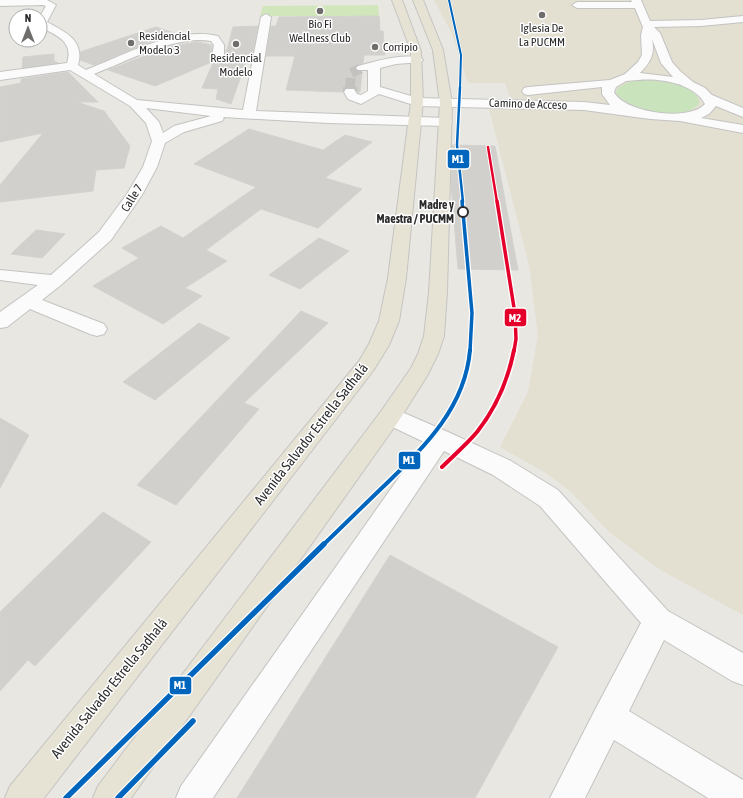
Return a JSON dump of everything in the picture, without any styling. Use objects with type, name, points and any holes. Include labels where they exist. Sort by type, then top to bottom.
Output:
[{"type":"main road","name":"Avenida Salvador Estrella Sadhalá","points":[[22,798],[366,366],[379,345],[389,321],[397,278],[418,97],[417,60],[413,39],[397,0]]},
{"type":"main road","points":[[110,798],[390,416],[420,371],[428,354],[434,336],[438,292],[445,97],[438,50],[418,0]]},
{"type":"street","points":[[0,3],[44,2],[51,5],[41,24],[64,36],[70,42],[75,53],[79,70],[134,103],[152,122],[160,141],[179,129],[235,114]]},
{"type":"street","points":[[577,5],[637,3],[647,23],[655,33],[667,63],[676,73],[709,98],[743,113]]},
{"type":"street","points":[[249,115],[266,17]]},
{"type":"street","points":[[647,23],[695,23],[743,19]]},
{"type":"street","points":[[628,78],[646,58],[648,49],[646,33],[647,23]]},
{"type":"street","points":[[0,76],[79,70],[171,40],[185,37],[201,36],[214,38],[219,45],[218,56]]},
{"type":"street","points":[[361,100],[374,93],[375,89],[368,67],[396,61],[417,60]]},
{"type":"street","name":"Camino de Acceso","points":[[516,92],[612,83],[628,78],[659,77],[691,85]]},
{"type":"street","points":[[612,83],[608,88],[608,94],[613,101],[623,107],[638,112],[743,129]]},
{"type":"street","name":"Camino de Acceso","points":[[375,89],[418,97],[445,97],[584,106],[638,112]]},
{"type":"street","points":[[350,92],[352,96],[361,100]]},
{"type":"street","name":"Camino de Acceso","points":[[445,97],[489,92]]},
{"type":"street","points":[[672,118],[700,114],[708,109],[711,104],[709,98]]},
{"type":"street","points":[[361,100],[365,119]]},
{"type":"street","points":[[134,103],[184,110],[249,115],[445,122]]},
{"type":"street","name":"Calle 7","points":[[0,322],[55,280],[99,241],[117,220],[150,167],[160,141]]},
{"type":"street","points":[[0,275],[55,280]]},
{"type":"street","points":[[27,301],[97,329]]},
{"type":"street","points":[[390,416],[502,468],[549,498],[658,621],[743,670]]},
{"type":"street","points":[[193,798],[440,438]]},
{"type":"street","points":[[567,798],[658,621]]},
{"type":"street","points":[[608,718],[740,798]]},
{"type":"shaded area","points":[[434,0],[743,0],[743,615],[659,569],[609,532],[571,492],[546,473],[500,447],[528,392],[538,335],[529,265],[489,109],[514,108],[505,83],[468,83],[452,34]]},
{"type":"green space","name":"Bio Fi Wellness Club","points":[[378,5],[379,16],[260,16],[263,6]]},
{"type":"green space","points":[[637,80],[663,82],[683,86],[697,96],[699,103],[692,109],[683,112],[671,113],[658,112],[632,105],[616,93],[619,87]]},
{"type":"building","points":[[379,16],[380,31],[383,31],[385,55],[364,55],[363,63],[355,67],[357,71],[362,72],[360,92],[357,92],[354,88],[346,88],[343,92],[286,90],[295,56],[266,56],[271,26],[276,26],[279,17]]},
{"type":"building","points":[[258,26],[252,56],[248,56],[231,104],[216,99],[218,89],[202,88],[214,61],[155,86],[108,70],[168,47],[197,42],[212,45],[211,57],[219,60],[226,56],[226,49],[227,50],[233,27]]},
{"type":"building","name":"Residencial Modelo 3","points":[[156,27],[180,35],[150,42],[94,65],[80,60],[80,52]]},
{"type":"building","points":[[54,54],[54,61],[58,63],[22,68],[23,57]]},
{"type":"building","points":[[68,72],[98,102],[77,102],[104,111],[130,146],[124,168],[96,170],[93,191],[0,202],[0,185],[43,133],[0,142],[0,87],[21,83],[21,79]]},
{"type":"building","points":[[249,129],[323,150],[345,135],[372,142],[325,178],[362,189],[318,228],[261,209],[206,250],[227,261],[185,288],[202,296],[163,324],[93,286],[139,258],[122,248],[161,226],[183,238],[256,187],[194,164]]},
{"type":"building","name":"Madre y Maestra / PUCMM","points":[[452,145],[495,146],[518,270],[458,269],[451,184]]},
{"type":"building","points":[[36,230],[65,234],[42,258],[11,254]]},
{"type":"building","points":[[319,238],[349,251],[300,289],[269,275]]},
{"type":"building","points":[[301,311],[328,323],[244,403],[259,409],[176,505],[137,485]]},
{"type":"building","points":[[199,323],[230,338],[155,400],[123,382]]},
{"type":"building","points":[[0,418],[29,435],[0,488]]},
{"type":"building","points":[[103,512],[151,542],[35,666],[28,660],[0,691],[0,612]]},
{"type":"building","points":[[390,555],[558,647],[475,798],[237,798]]},
{"type":"tunnel","points":[[350,88],[351,73],[362,68]]},
{"type":"transit line","name":"M1","points":[[66,798],[418,452],[445,420],[461,389],[469,359],[472,313],[457,145],[461,55],[449,0]]},
{"type":"transit line","name":"M2","points":[[442,467],[477,432],[500,396],[510,370],[516,339],[515,314],[509,270],[488,147]]},
{"type":"transit line","name":"M1","points":[[118,798],[193,721]]},
{"type":"place","name":"Bio Fi Wellness Club","points":[[320,11]]},
{"type":"place","name":"Iglesia De La PUCMM","points":[[542,15]]},
{"type":"place","name":"Residencial Modelo 3","points":[[131,43]]},
{"type":"place","name":"Residencial Modelo","points":[[236,44]]},
{"type":"place","name":"Corripio","points":[[375,47]]},
{"type":"place","name":"Madre y Maestra / PUCMM","points":[[463,212]]}]
